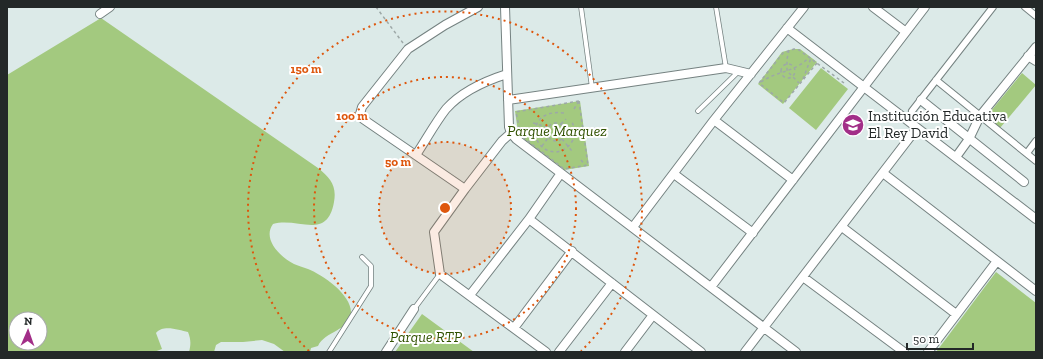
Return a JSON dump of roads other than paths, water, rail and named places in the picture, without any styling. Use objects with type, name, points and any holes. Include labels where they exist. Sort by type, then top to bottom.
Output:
[{"type":"street","points":[[100,14],[110,7]]},
{"type":"street","points":[[465,189],[363,119],[360,114],[362,107],[408,49],[445,25],[478,7]]},
{"type":"street","points":[[505,7],[509,127],[516,138],[537,151],[561,173],[796,352]]},
{"type":"street","points":[[632,227],[714,120],[804,7]]},
{"type":"street","points":[[873,7],[906,32]]},
{"type":"street","points":[[711,287],[925,7]]},
{"type":"street","points":[[912,111],[993,7]]},
{"type":"street","points":[[1025,7],[1035,14]]},
{"type":"street","points":[[787,28],[1036,219]]},
{"type":"street","points":[[956,157],[969,139],[980,116],[1036,47]]},
{"type":"street","points":[[1028,56],[1036,61]]},
{"type":"street","points":[[508,100],[726,68],[751,74]]},
{"type":"street","points":[[416,155],[446,109],[463,94],[485,82],[507,74]]},
{"type":"street","points":[[936,80],[1036,160]]},
{"type":"street","points":[[921,100],[1024,182]]},
{"type":"street","points":[[714,120],[792,180]]},
{"type":"street","points":[[745,352],[917,128]]},
{"type":"street","points":[[512,133],[502,141],[434,232],[440,274],[546,352]]},
{"type":"street","points":[[1027,153],[1036,141]]},
{"type":"street","points":[[470,295],[529,218],[561,173]]},
{"type":"street","points":[[883,173],[1036,291]]},
{"type":"street","points":[[674,174],[753,233]]},
{"type":"street","points":[[529,218],[701,352]]},
{"type":"street","points":[[842,227],[956,314]]},
{"type":"street","points":[[514,328],[572,252]]},
{"type":"street","points":[[928,352],[997,261]]},
{"type":"street","points":[[803,277],[904,352]]},
{"type":"street","points":[[559,352],[612,283]]},
{"type":"street","points":[[386,352],[414,309]]},
{"type":"street","points":[[625,352],[653,315]]},
{"type":"lane","points":[[581,7],[592,88]]},
{"type":"lane","points":[[716,7],[726,68]]},
{"type":"lane","points":[[698,111],[738,71]]},
{"type":"lane","points":[[329,352],[371,286],[371,266],[362,257]]},
{"type":"lane","points":[[414,309],[440,274]]},
{"type":"place","name":"Institución Educativa El Rey David","points":[[853,125]]},
{"type":"park label","name":"Parque Marquez","points":[[557,131]]},
{"type":"park label","name":"Parque RTP","points":[[426,337]]}]
